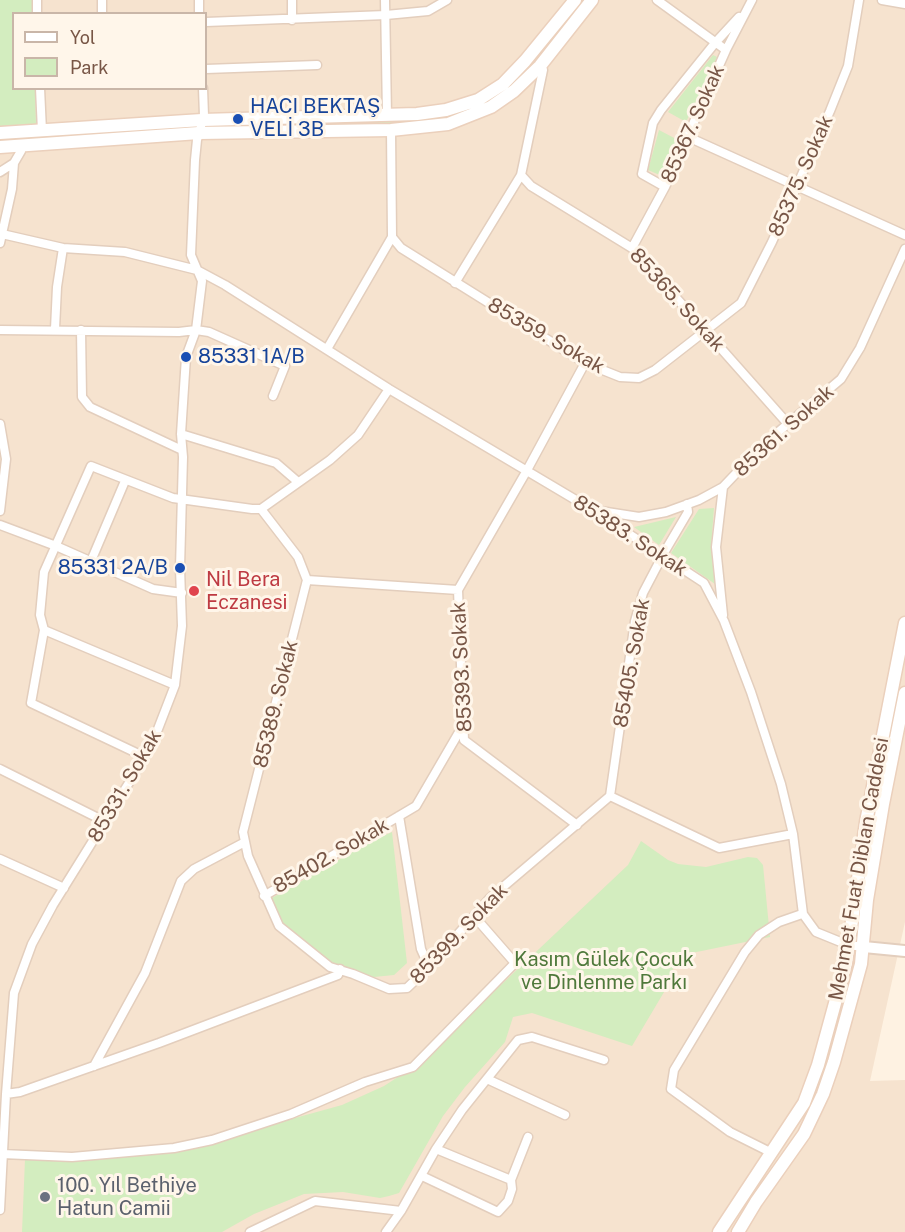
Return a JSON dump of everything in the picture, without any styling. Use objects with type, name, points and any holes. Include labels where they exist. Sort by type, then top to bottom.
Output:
[{"type":"main road","points":[[0,133],[202,120],[387,115],[446,110],[477,100],[503,84],[575,0]]},
{"type":"main road","points":[[0,147],[199,134],[391,130],[448,124],[491,107],[514,91],[540,66],[592,0]]},
{"type":"main road","name":"Mehmet Fuat Diblan Caddesi","points":[[719,1232],[804,1103],[818,1065],[846,963],[866,822],[905,622]]},
{"type":"main road","name":"Mehmet Fuat Diblan Caddesi","points":[[738,1232],[756,1202],[804,1134],[824,1094],[861,964],[867,900],[905,693]]},
{"type":"street","points":[[292,0],[292,20]]},
{"type":"street","points":[[386,0],[387,115]]},
{"type":"street","points":[[207,22],[386,15],[428,11],[447,0]]},
{"type":"street","points":[[657,0],[726,50]]},
{"type":"street","name":"85367. Sokak","points":[[632,248],[665,188],[726,50],[752,0]]},
{"type":"street","name":"85375. Sokak","points":[[704,330],[741,303],[772,242],[848,66],[858,0]]},
{"type":"street","points":[[882,0],[905,4]]},
{"type":"street","points":[[665,188],[642,174],[653,123],[715,43],[745,11]]},
{"type":"street","points":[[207,69],[317,65]]},
{"type":"street","points":[[455,283],[521,175],[543,70],[540,66]]},
{"type":"street","points":[[40,90],[42,131]]},
{"type":"street","name":"85331. Sokak","points":[[0,1210],[14,993],[32,944],[145,758],[175,685],[182,626],[181,434],[186,357],[196,330],[202,281],[191,255],[195,160],[202,120],[203,90]]},
{"type":"street","points":[[327,349],[392,237],[391,130]]},
{"type":"street","points":[[688,137],[905,235]]},
{"type":"street","points":[[1,238],[12,189],[14,163],[22,146]]},
{"type":"street","points":[[0,172],[14,163]]},
{"type":"street","name":"85365. Sokak","points":[[521,175],[531,186],[632,248],[788,424]]},
{"type":"street","name":"85359. Sokak","points":[[392,237],[401,248],[585,363],[620,377],[639,378],[655,370],[704,330]]},
{"type":"street","name":"85383. Sokak","points":[[1,238],[63,248],[125,252],[197,270],[225,285],[389,389],[591,509],[704,583],[724,621],[751,692],[781,784],[793,834],[802,914]]},
{"type":"street","points":[[55,329],[57,287],[63,248]]},
{"type":"street","name":"85361. Sokak","points":[[591,509],[639,517],[666,512],[723,487],[764,444],[841,379],[860,348],[905,249]]},
{"type":"street","points":[[0,330],[179,332],[196,330],[225,338],[285,366],[273,396]]},
{"type":"street","points":[[81,330],[82,397],[90,407],[182,450]]},
{"type":"street","name":"85393. Sokak","points":[[577,825],[464,740],[458,590],[585,363]]},
{"type":"street","points":[[145,758],[31,703],[44,630],[40,615],[44,572],[91,466],[125,481],[181,500],[252,510],[261,509],[330,460],[357,435],[389,389]]},
{"type":"street","points":[[0,424],[6,459],[0,511]]},
{"type":"street","points":[[181,434],[276,463],[298,482]]},
{"type":"street","points":[[91,561],[125,481]]},
{"type":"street","points":[[723,487],[716,548],[724,621]]},
{"type":"street","name":"85405. Sokak","points":[[610,796],[635,621],[644,593],[688,512],[687,504]]},
{"type":"street","points":[[261,509],[298,557],[307,580],[458,590]]},
{"type":"street","points":[[0,525],[56,546],[153,590],[182,592]]},
{"type":"street","name":"85389. Sokak","points":[[244,842],[243,832],[307,580]]},
{"type":"street","points":[[44,630],[175,685]]},
{"type":"street","name":"85402. Sokak","points":[[264,896],[416,806],[462,727]]},
{"type":"street","points":[[0,769],[106,822]]},
{"type":"street","points":[[610,796],[720,848],[793,834]]},
{"type":"street","name":"85399. Sokak","points":[[244,842],[264,896],[279,927],[330,967],[389,989],[406,988],[429,967],[490,898],[610,796]]},
{"type":"street","points":[[399,816],[421,949],[429,967]]},
{"type":"street","points":[[94,1066],[145,973],[182,881],[194,869],[244,842]]},
{"type":"street","points":[[0,859],[64,888]]},
{"type":"street","points":[[772,1153],[730,1132],[671,1089],[674,1070],[745,952],[759,935],[779,922],[802,914],[816,932],[848,945],[905,951]]},
{"type":"street","points":[[2,1154],[72,1157],[183,1146],[212,1140],[291,1114],[365,1082],[413,1067],[515,963],[474,916]]},
{"type":"street","points":[[6,1094],[20,1092],[94,1066],[338,975],[340,969]]},
{"type":"street","points":[[386,1232],[462,1110],[518,1040],[532,1037],[604,1060]]},
{"type":"street","points":[[486,1079],[565,1115]]},
{"type":"street","points":[[422,1176],[498,1212],[508,1201],[512,1189],[511,1180],[528,1137]]},
{"type":"street","points":[[436,1149],[511,1180]]},
{"type":"street","points":[[250,1232],[315,1201],[401,1211]]},
{"type":"shaded area","points":[[0,0],[905,0],[905,922],[870,1081],[905,1080],[905,1232],[0,1232]]},
{"type":"green space","points":[[0,0],[33,0],[33,12],[12,12],[12,90],[35,90],[36,124],[0,127]]},
{"type":"green space","points":[[581,0],[586,0],[532,68],[512,87],[489,103],[448,118],[414,123],[350,125],[216,127],[214,125],[350,121],[487,100]]},
{"type":"green space","points":[[713,55],[717,57],[686,122],[668,112]]},
{"type":"green space","points":[[659,130],[678,140],[662,176],[648,170]]},
{"type":"green space","points":[[714,508],[711,548],[715,584],[671,553],[699,509]]},
{"type":"green space","points":[[676,517],[659,545],[634,527]]},
{"type":"green space","points":[[392,832],[407,963],[394,975],[374,977],[341,969],[279,924],[270,899],[370,842]]},
{"type":"green space","name":"Kasım Gülek Çocuk ve Dinlenme Parkı","points":[[641,841],[668,860],[678,864],[706,867],[748,857],[757,858],[763,865],[770,937],[677,956],[667,987],[632,1046],[532,1013],[513,1017],[505,1042],[443,1116],[399,1193],[380,1198],[343,1192],[304,1194],[254,1214],[222,1232],[22,1232],[25,1159],[84,1161],[183,1149],[342,1105],[384,1086],[415,1066],[628,865]]},
{"type":"place","name":"HACI BEKTAŞ VELİ 3B","points":[[238,119]]},
{"type":"place","name":"85331 1A/B","points":[[186,357]]},
{"type":"place","name":"85331 2A/B","points":[[180,568]]},
{"type":"place","name":"Nil Bera Eczanesi","points":[[194,591]]},
{"type":"place","name":"100. Yıl Bethiye Hatun Camii","points":[[45,1197]]}]
